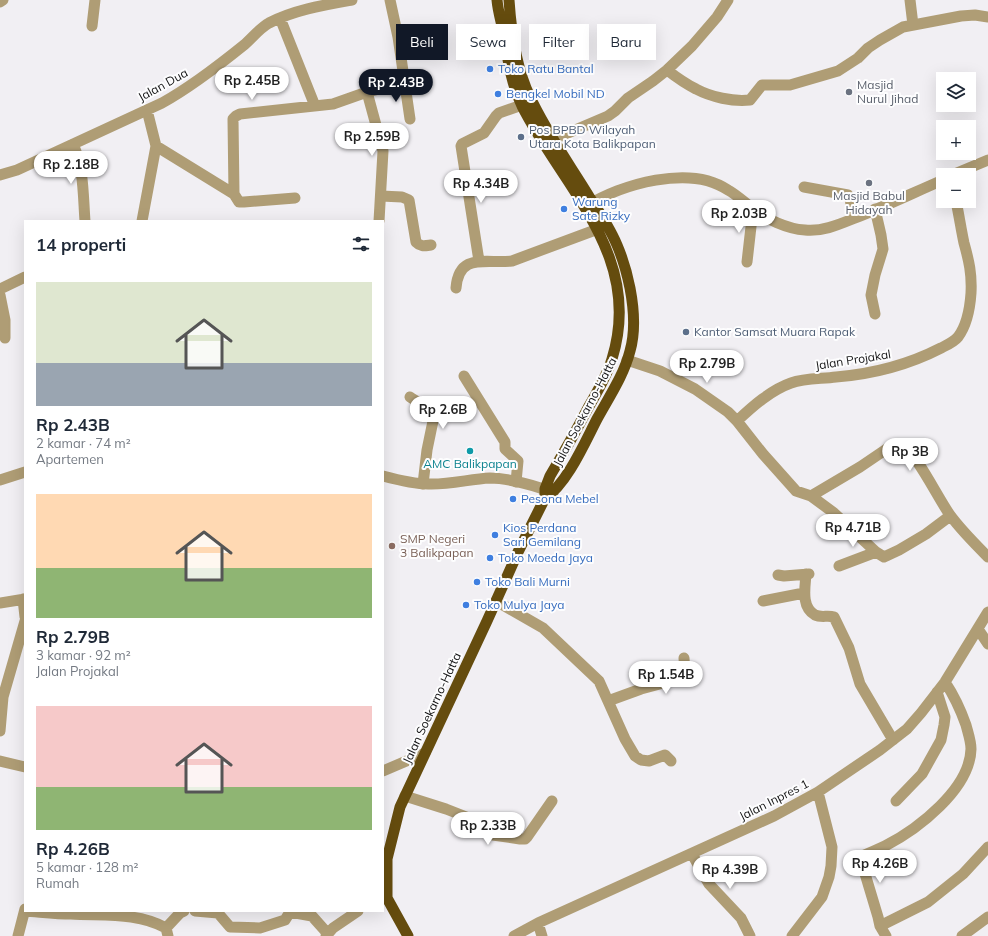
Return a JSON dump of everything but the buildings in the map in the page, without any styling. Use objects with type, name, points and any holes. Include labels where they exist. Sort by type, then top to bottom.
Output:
[{"type":"highway","name":"Jalan Soekarno-Hatta","points":[[497,0],[514,87],[522,105],[540,127],[589,204],[617,244],[627,273],[633,305],[634,322],[631,349],[628,360],[567,474],[547,493]]},
{"type":"highway","name":"Jalan Soekarno-Hatta","points":[[408,936],[385,899],[387,859],[400,807],[547,493],[550,476],[608,371],[617,338],[620,314],[618,288],[608,252],[598,230],[589,204],[554,139],[540,127],[521,75],[509,0]]},
{"type":"street","points":[[92,26],[95,0]]},
{"type":"street","name":"Jalan Dua","points":[[0,175],[17,170],[147,110],[181,92],[244,45],[268,24],[280,18],[326,3],[352,0]]},
{"type":"street","points":[[390,0],[398,37],[410,119]]},
{"type":"street","points":[[554,139],[608,116],[628,98],[667,70],[692,46],[717,17],[728,0]]},
{"type":"street","points":[[910,0],[914,24]]},
{"type":"street","points":[[667,70],[696,89],[705,93],[744,101],[750,100],[762,85],[790,85],[838,71],[858,58],[868,48],[903,27],[961,16],[975,15],[988,18]]},
{"type":"street","points":[[280,18],[316,106]]},
{"type":"street","points":[[295,198],[241,202],[237,200],[234,194],[233,119],[240,114],[333,104],[367,92],[404,83]]},
{"type":"street","points":[[367,92],[383,151],[379,220]]},
{"type":"street","points":[[479,261],[461,146],[462,144],[484,133],[499,113],[522,105]]},
{"type":"street","points":[[142,220],[156,146],[147,110]]},
{"type":"street","points":[[73,144],[82,171],[85,220]]},
{"type":"street","points":[[156,146],[234,194]]},
{"type":"street","points":[[969,168],[988,160]]},
{"type":"street","points":[[589,204],[625,188],[644,182],[681,177],[694,178],[708,180],[722,185],[737,195],[753,209],[781,224],[804,230],[826,229],[936,183]]},
{"type":"street","points":[[804,187],[848,195],[850,198],[853,218]]},
{"type":"street","points":[[381,196],[402,197],[408,200],[416,242],[424,246],[431,245]]},
{"type":"street","name":"Jalan Projakal","points":[[738,421],[755,405],[783,386],[792,382],[886,370],[918,359],[953,342],[958,338],[964,327],[968,314],[971,282],[970,263],[964,243],[957,208]]},
{"type":"street","points":[[747,262],[753,209]]},
{"type":"street","points":[[875,209],[883,250],[874,274],[871,295],[875,314]]},
{"type":"street","points":[[456,288],[457,280],[462,268],[471,262],[512,261],[598,230]]},
{"type":"street","points":[[0,289],[24,277]]},
{"type":"street","points":[[0,295],[5,338]]},
{"type":"street","points":[[628,360],[660,371],[695,389],[728,412],[738,421],[763,454],[796,491],[811,496],[834,513],[876,552],[884,557],[900,550],[922,537],[950,516]]},
{"type":"street","points":[[464,376],[505,442],[505,448],[518,461],[516,482]]},
{"type":"street","points":[[410,397],[429,411],[433,416],[426,450],[423,484]]},
{"type":"street","points":[[811,496],[860,467],[891,446],[902,444],[906,446],[914,457],[950,516],[988,557]]},
{"type":"street","points":[[0,480],[24,472]]},
{"type":"street","points":[[384,476],[423,484],[440,484],[492,478],[516,482],[547,493]]},
{"type":"street","points":[[839,566],[876,552]]},
{"type":"street","points":[[778,575],[808,574],[804,593],[805,602],[810,610],[816,615],[834,617],[837,621],[849,648],[860,684],[893,740]]},
{"type":"street","points":[[763,601],[804,593]]},
{"type":"street","points":[[0,602],[24,599]]},
{"type":"street","points":[[496,601],[543,628],[599,680],[625,739],[635,756],[641,760],[649,761],[665,755],[671,761]]},
{"type":"street","name":"Jalan Inpres 1","points":[[514,936],[774,816],[818,792],[893,740],[915,721],[945,682],[988,612]]},
{"type":"street","points":[[0,731],[3,697],[24,624]]},
{"type":"street","points":[[978,629],[988,644]]},
{"type":"street","points":[[608,701],[641,689],[682,678],[685,674],[684,658]]},
{"type":"street","points":[[886,936],[880,926],[860,857],[886,846],[921,822],[934,811],[957,786],[968,765],[971,747],[968,731],[960,706],[945,682]]},
{"type":"street","points":[[896,801],[922,774],[941,740],[945,717],[937,692]]},
{"type":"street","points":[[384,771],[425,753]]},
{"type":"street","points":[[0,760],[24,767]]},
{"type":"street","points":[[792,936],[822,897],[832,866],[832,847],[818,792]]},
{"type":"street","points":[[405,796],[474,820],[492,835],[520,839],[525,839],[527,837],[552,801]]},
{"type":"street","points":[[880,926],[928,902],[963,874],[988,847]]},
{"type":"street","points":[[692,854],[709,884],[741,918],[750,936]]},
{"type":"street","points":[[18,936],[24,912]]},
{"type":"street","points":[[48,912],[72,914],[96,913],[143,919],[158,924],[167,932],[182,912]]},
{"type":"street","points":[[206,912],[218,913],[230,927],[260,928],[290,912],[312,916],[327,935],[333,928],[357,912]]},
{"type":"street","points":[[962,936],[988,917]]},
{"type":"street","points":[[538,924],[542,936]]},
{"type":"place","name":"Toko Ratu Bantal","points":[[490,69]]},
{"type":"place","name":"Masjid Nurul Jihad","points":[[849,92]]},
{"type":"place","name":"Bengkel Mobil ND","points":[[498,94]]},
{"type":"place","name":"Pos BPBD Wilayah Utara Kota Balikpapan","points":[[521,137]]},
{"type":"place","name":"Masjid Babul Hidayah","points":[[869,183]]},
{"type":"place","name":"Warung Sate Rizky","points":[[564,209]]},
{"type":"place","name":"Kantor Samsat Muara Rapak","points":[[686,332]]},
{"type":"place","name":"AMC Balikpapan","points":[[470,451]]},
{"type":"place","name":"Pesona Mebel","points":[[513,499]]},
{"type":"place","name":"Kios Perdana Sari Gemilang","points":[[495,535]]},
{"type":"place","name":"SMP Negeri 3 Balikpapan","points":[[392,546]]},
{"type":"place","name":"Toko Moeda Jaya","points":[[490,558]]},
{"type":"place","name":"Toko Bali Murni","points":[[477,582]]},
{"type":"place","name":"Toko Mulya Jaya","points":[[466,605]]}]
